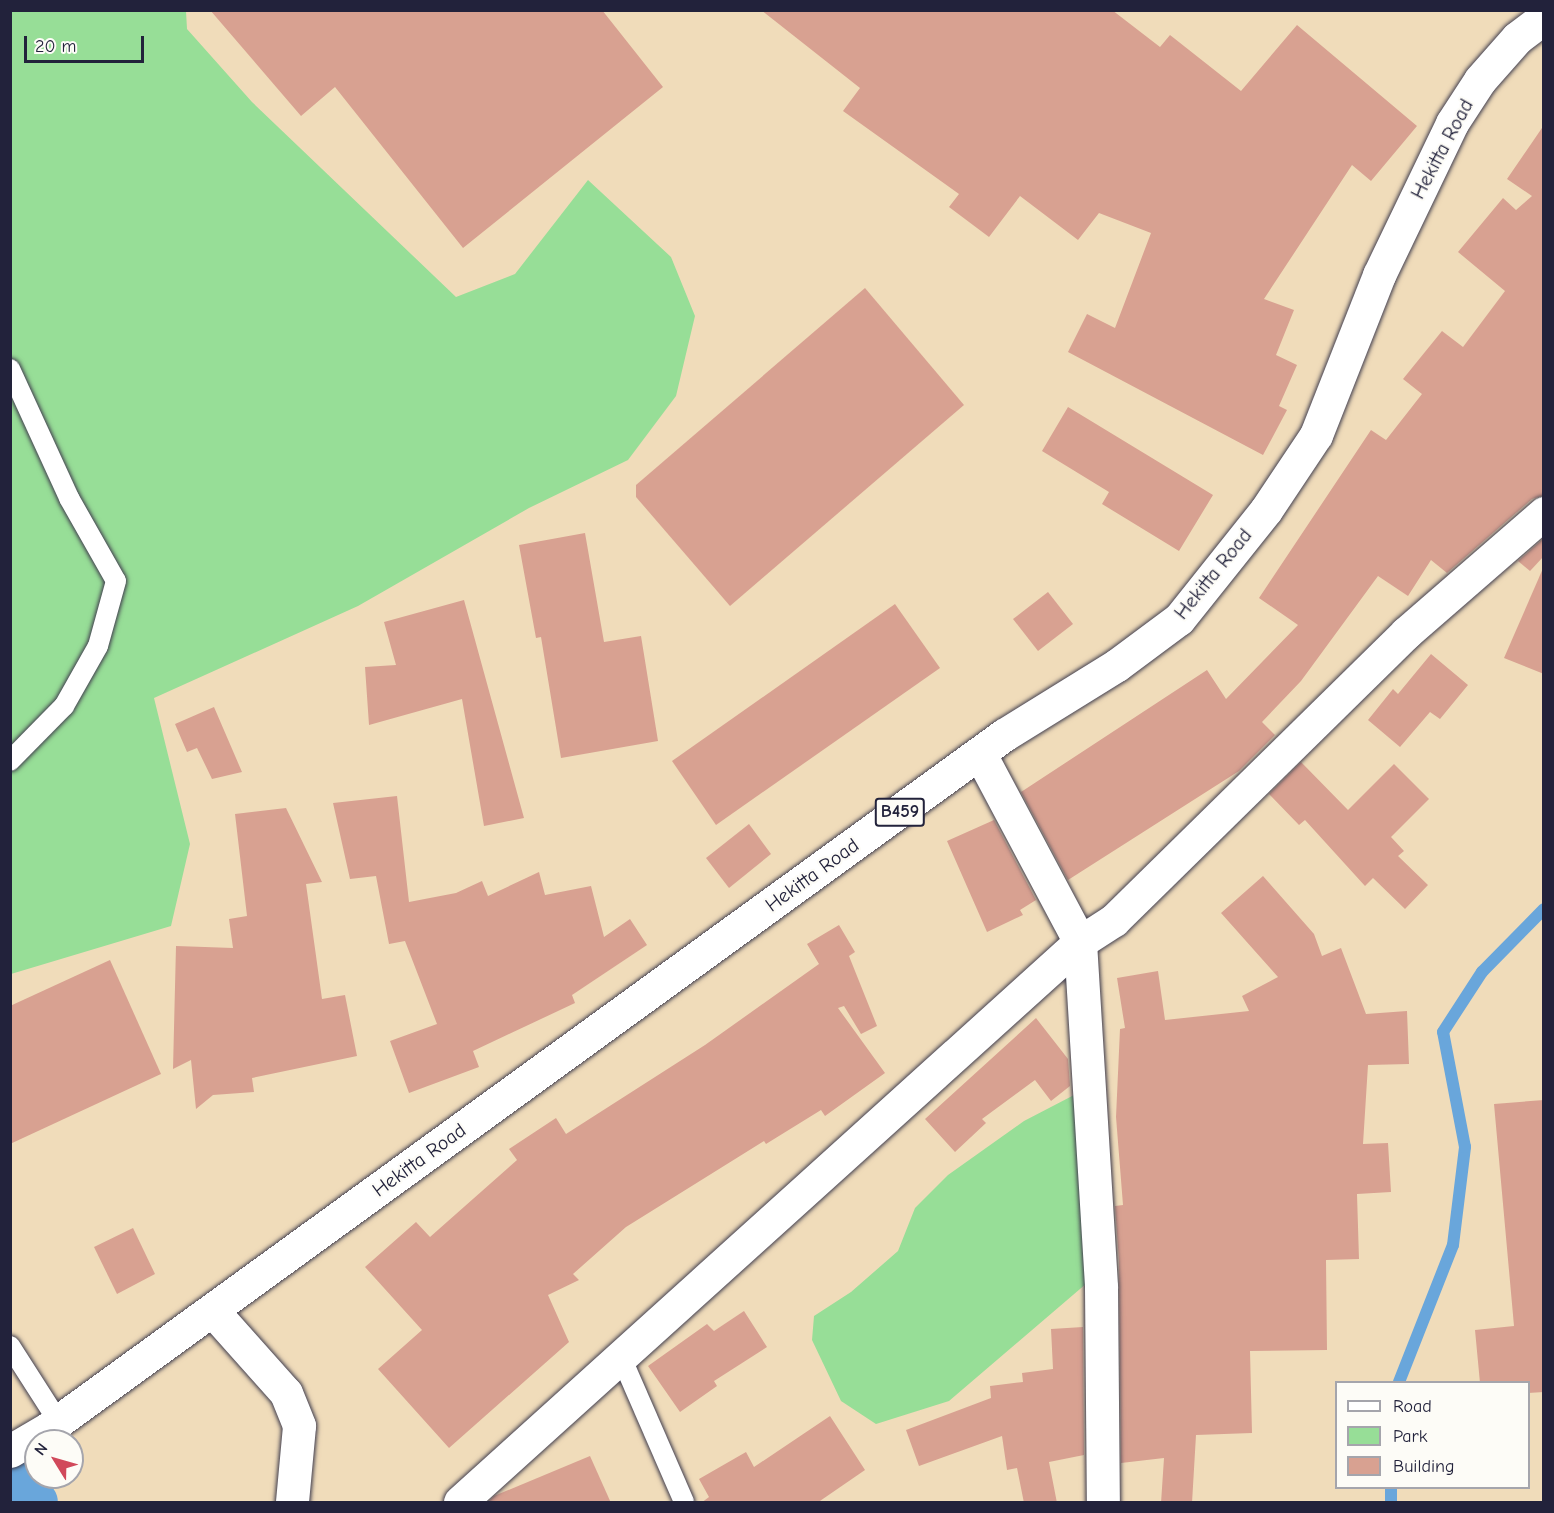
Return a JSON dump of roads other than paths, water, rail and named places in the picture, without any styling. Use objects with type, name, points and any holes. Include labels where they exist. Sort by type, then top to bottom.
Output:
[{"type":"street","name":"Hekitta Road","points":[[54,1424],[1004,735],[1117,665],[1179,619],[1266,510],[1316,435],[1379,275],[1452,123],[1488,72],[1517,38],[1544,18]]},
{"type":"street","points":[[460,1503],[1080,942],[1114,921],[1406,633],[1544,513]]},
{"type":"street","points":[[980,754],[1080,942],[1101,1275],[1103,1503]]},
{"type":"street","points":[[212,1310],[286,1393],[298,1426],[292,1503]]},
{"type":"street","name":"B459","points":[[10,1451],[54,1424]]},
{"type":"lane","points":[[10,369],[69,498],[116,581],[98,646],[63,706],[10,761]]},
{"type":"lane","points":[[10,1346],[54,1424]]},
{"type":"lane","points":[[621,1357],[684,1503]]},
{"type":"waterway","points":[[1399,1381],[1453,1245],[1465,1147],[1443,1032],[1482,972],[1544,909]]},
{"type":"waterway","points":[[10,1468],[37,1502]]},
{"type":"waterway","points":[[1391,1489],[1391,1502]]}]
